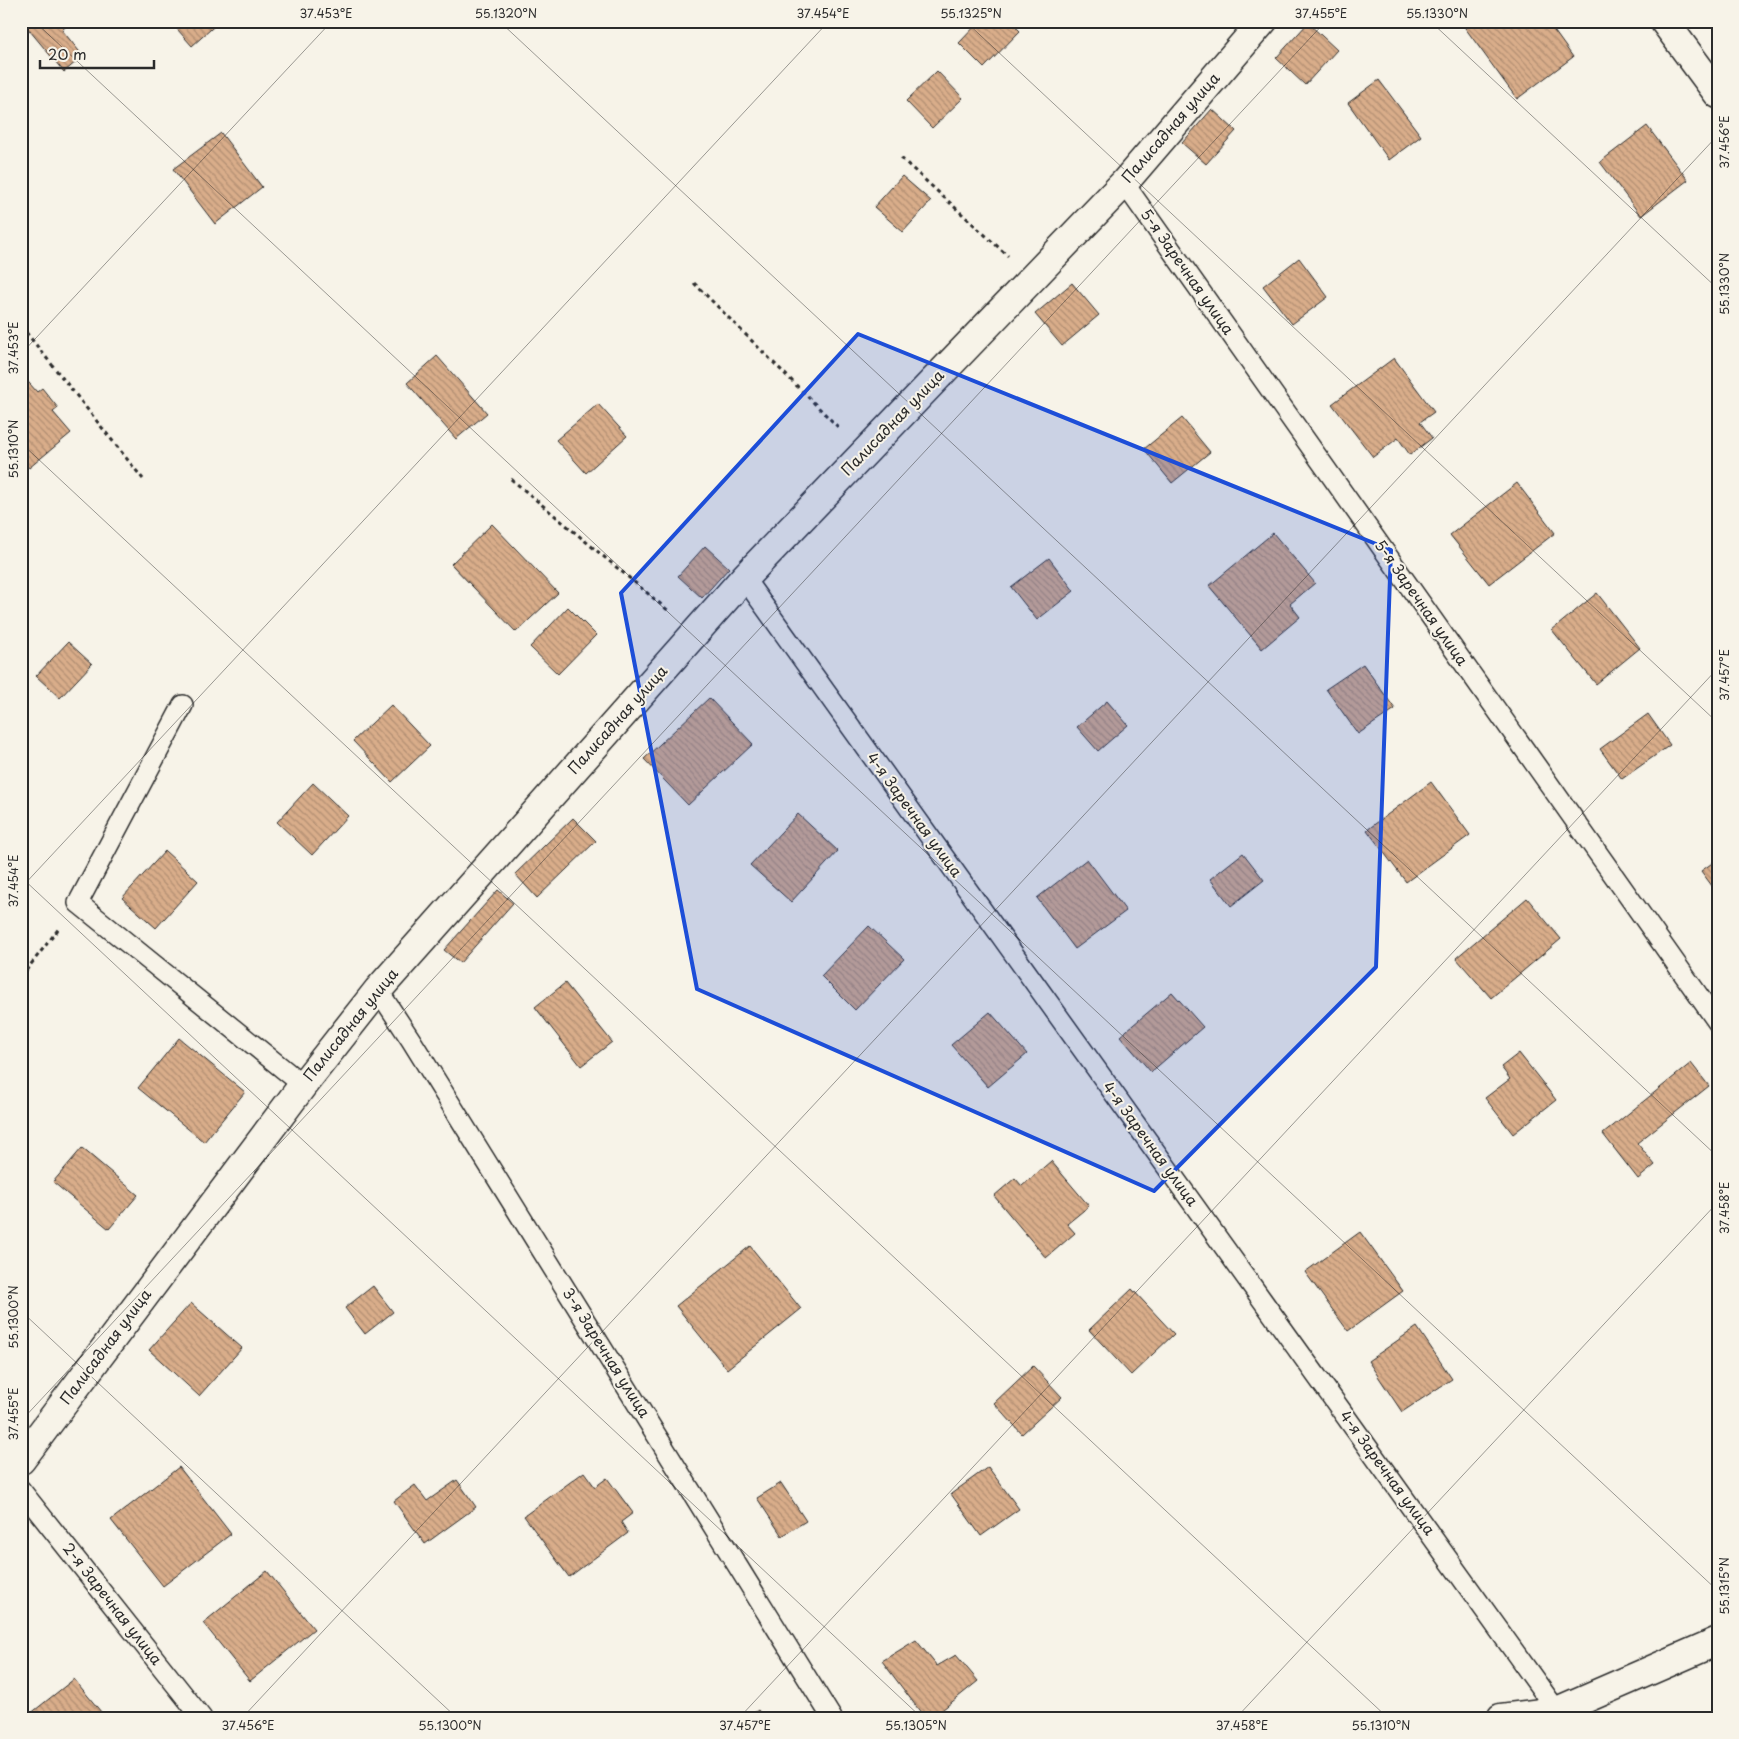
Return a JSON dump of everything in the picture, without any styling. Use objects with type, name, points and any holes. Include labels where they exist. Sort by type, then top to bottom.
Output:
[{"type":"street","name":"Палисадная улица","points":[[21,1460],[303,1085],[378,990],[744,578],[1124,183],[1263,21]]},
{"type":"street","points":[[1664,21],[1718,94]]},
{"type":"street","points":[[1501,1718],[1557,1710],[1718,1641]]},
{"type":"lane","name":"5-я Заречная улица","points":[[1124,183],[1718,1022]]},
{"type":"lane","name":"4-я Заречная улица","points":[[744,578],[1557,1710]]},
{"type":"lane","points":[[183,705],[78,903],[303,1085]]},
{"type":"lane","name":"3-я Заречная улица","points":[[378,990],[422,1057],[832,1718]]},
{"type":"lane","name":"2-я Заречная улица","points":[[21,1490],[202,1718]]},
{"type":"path","points":[[901,158],[1032,278]]},
{"type":"path","points":[[694,283],[865,453]]},
{"type":"path","points":[[21,326],[143,480]]},
{"type":"path","points":[[512,479],[696,633]]},
{"type":"path","points":[[21,977],[78,903]]},
{"type":"highlighted area","points":[[858,334],[1391,550],[1376,967],[1154,1191],[697,989],[621,593]]},
{"type":"building","points":[[29,21],[72,21],[62,30],[83,56],[64,72],[25,25]]},
{"type":"building","points":[[170,21],[220,21],[192,46]]},
{"type":"building","points":[[980,21],[1010,21],[1020,31],[984,68],[959,43]]},
{"type":"building","points":[[1460,21],[1547,21],[1573,57],[1517,99]]},
{"type":"building","points":[[1308,23],[1337,50],[1305,85],[1276,58]]},
{"type":"building","points":[[937,71],[963,98],[932,128],[906,101]]},
{"type":"building","points":[[1379,80],[1421,136],[1389,160],[1348,103]]},
{"type":"building","points":[[1212,109],[1236,131],[1206,164],[1182,143]]},
{"type":"building","points":[[1647,126],[1688,180],[1641,216],[1600,162]]},
{"type":"building","points":[[221,133],[262,187],[215,224],[173,169]]},
{"type":"building","points":[[902,176],[931,201],[903,232],[874,207]]},
{"type":"building","points":[[1299,258],[1328,297],[1292,324],[1263,286]]},
{"type":"building","points":[[1072,283],[1099,315],[1062,346],[1035,314]]},
{"type":"building","points":[[437,356],[487,413],[456,439],[407,383]]},
{"type":"building","points":[[1394,358],[1434,412],[1420,422],[1432,438],[1410,455],[1398,438],[1373,457],[1332,404]]},
{"type":"building","points":[[22,375],[37,392],[42,388],[58,408],[53,412],[71,433],[29,468],[21,459]]},
{"type":"building","points":[[598,404],[627,436],[586,473],[556,440]]},
{"type":"building","points":[[1182,418],[1210,452],[1172,483],[1144,449]]},
{"type":"building","points":[[1517,483],[1555,533],[1489,584],[1450,535]]},
{"type":"building","points":[[492,524],[558,593],[516,632],[451,564]]},
{"type":"building","points":[[1273,533],[1315,583],[1290,604],[1300,617],[1262,649],[1209,586]]},
{"type":"building","points":[[705,546],[729,568],[702,598],[678,576]]},
{"type":"building","points":[[1049,558],[1074,591],[1037,620],[1011,587]]},
{"type":"building","points":[[1597,593],[1640,648],[1596,684],[1552,630]]},
{"type":"building","points":[[568,607],[596,635],[558,674],[530,647]]},
{"type":"building","points":[[68,642],[92,664],[60,698],[36,676]]},
{"type":"building","points":[[1363,664],[1395,709],[1358,734],[1326,689]]},
{"type":"building","points":[[709,698],[753,744],[688,805],[644,759]]},
{"type":"building","points":[[1107,701],[1128,725],[1098,751],[1077,727]]},
{"type":"building","points":[[391,705],[430,746],[392,782],[353,741]]},
{"type":"building","points":[[1648,714],[1670,745],[1622,779],[1600,749]]},
{"type":"building","points":[[1431,782],[1470,835],[1406,882],[1367,830]]},
{"type":"building","points":[[313,783],[348,816],[312,855],[277,822]]},
{"type":"building","points":[[798,814],[838,851],[791,902],[750,865]]},
{"type":"building","points":[[573,818],[596,841],[537,898],[515,874]]},
{"type":"building","points":[[165,851],[198,881],[156,928],[122,898]]},
{"type":"building","points":[[1243,853],[1264,880],[1231,906],[1210,879]]},
{"type":"building","points":[[1087,859],[1126,911],[1075,949],[1037,898]]},
{"type":"building","points":[[1718,859],[1718,894],[1701,871]]},
{"type":"building","points":[[498,890],[513,903],[460,963],[444,950]]},
{"type":"building","points":[[1527,898],[1561,939],[1491,998],[1456,958]]},
{"type":"building","points":[[869,926],[904,959],[855,1010],[821,976]]},
{"type":"building","points":[[565,983],[612,1042],[581,1066],[535,1007]]},
{"type":"building","points":[[1172,992],[1203,1027],[1151,1072],[1120,1036]]},
{"type":"building","points":[[990,1012],[1027,1054],[988,1087],[951,1045]]},
{"type":"building","points":[[179,1038],[245,1092],[204,1142],[138,1088]]},
{"type":"building","points":[[1519,1053],[1556,1100],[1513,1134],[1485,1098],[1510,1079],[1501,1067]]},
{"type":"building","points":[[1691,1063],[1709,1086],[1637,1143],[1655,1165],[1638,1179],[1603,1134]]},
{"type":"building","points":[[82,1148],[138,1195],[109,1229],[53,1182]]},
{"type":"building","points":[[1051,1161],[1089,1206],[1067,1224],[1075,1233],[1046,1258],[994,1196],[1015,1178],[1022,1186]]},
{"type":"building","points":[[1360,1232],[1403,1291],[1348,1331],[1305,1272]]},
{"type":"building","points":[[750,1246],[801,1309],[727,1369],[676,1306]]},
{"type":"building","points":[[373,1286],[393,1312],[365,1334],[345,1308]]},
{"type":"building","points":[[1132,1289],[1174,1334],[1131,1375],[1089,1330]]},
{"type":"building","points":[[191,1303],[242,1348],[199,1396],[149,1350]]},
{"type":"building","points":[[1417,1327],[1452,1379],[1402,1412],[1368,1361]]},
{"type":"building","points":[[1033,1366],[1062,1397],[1022,1434],[994,1403]]},
{"type":"building","points":[[179,1467],[231,1534],[163,1586],[111,1520]]},
{"type":"building","points":[[988,1467],[1019,1509],[981,1536],[951,1494]]},
{"type":"building","points":[[584,1472],[595,1487],[607,1478],[633,1513],[621,1522],[628,1533],[569,1577],[524,1516]]},
{"type":"building","points":[[457,1480],[476,1507],[425,1544],[394,1501],[415,1485],[427,1501]]},
{"type":"building","points":[[781,1483],[806,1521],[782,1536],[757,1498]]},
{"type":"building","points":[[267,1571],[314,1629],[250,1681],[203,1623]]},
{"type":"building","points":[[916,1640],[937,1666],[956,1655],[978,1681],[932,1718],[925,1718],[882,1661]]},
{"type":"building","points":[[74,1679],[106,1718],[25,1718]]},
{"type":"building","points":[[758,1710],[764,1718],[747,1718]]}]
